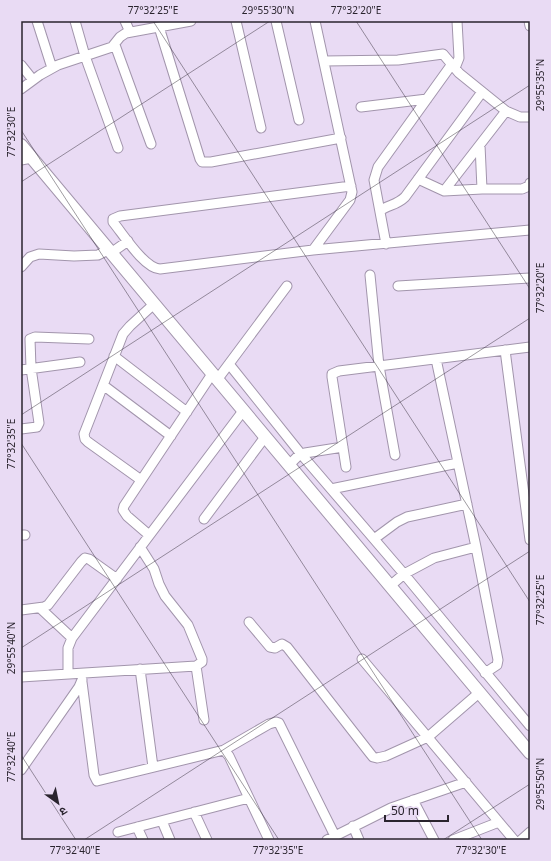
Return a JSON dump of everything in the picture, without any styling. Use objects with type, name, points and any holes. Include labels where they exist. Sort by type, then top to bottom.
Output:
[{"type":"street","points":[[37,21],[52,68]]},
{"type":"street","points":[[75,21],[85,56],[118,148]]},
{"type":"street","points":[[125,21],[130,32]]},
{"type":"street","points":[[21,89],[52,68],[109,49],[115,45],[120,37],[130,32],[163,24],[191,21]]},
{"type":"street","points":[[236,21],[261,128]]},
{"type":"street","points":[[276,21],[299,120]]},
{"type":"street","points":[[313,250],[350,200],[352,192],[315,21]]},
{"type":"street","points":[[386,244],[374,180],[375,172],[427,99],[459,58],[457,21]]},
{"type":"street","points":[[529,21],[530,26]]},
{"type":"street","points":[[163,24],[202,162],[341,138]]},
{"type":"street","points":[[115,45],[151,144]]},
{"type":"street","points":[[324,61],[398,60],[440,53],[446,56],[453,66],[506,111],[520,117],[530,117]]},
{"type":"street","points":[[21,65],[33,80]]},
{"type":"street","points":[[380,211],[401,201],[482,92]]},
{"type":"street","points":[[361,107],[427,99]]},
{"type":"street","points":[[444,191],[506,111]]},
{"type":"street","points":[[21,145],[27,159],[111,251],[154,304],[220,373],[397,580],[485,673],[530,726]]},
{"type":"street","points":[[480,145],[482,188]]},
{"type":"street","points":[[418,179],[444,191],[482,188],[522,189],[529,186],[530,183]]},
{"type":"street","points":[[351,186],[115,217],[113,222],[125,242],[145,262],[155,269],[313,250],[530,230]]},
{"type":"street","points":[[21,267],[30,257],[39,254],[74,256],[98,255],[111,251],[125,242]]},
{"type":"street","points":[[370,275],[380,366],[395,455]]},
{"type":"street","points":[[398,286],[530,278]]},
{"type":"street","points":[[149,535],[127,516],[123,510],[124,506],[187,412],[220,373],[287,286]]},
{"type":"street","points":[[141,480],[85,438],[85,431],[102,385],[126,330],[154,304]]},
{"type":"street","points":[[21,429],[37,427],[39,422],[31,368],[29,342],[31,337],[89,339]]},
{"type":"street","points":[[346,467],[332,374],[339,371],[530,347]]},
{"type":"street","points":[[505,350],[526,478],[530,540]]},
{"type":"street","points":[[114,356],[187,412]]},
{"type":"street","points":[[436,359],[476,547],[498,660],[497,665],[485,673]]},
{"type":"street","points":[[21,370],[80,362]]},
{"type":"street","points":[[220,373],[243,410],[265,437],[331,489],[374,539],[397,580],[480,692],[530,753]]},
{"type":"street","points":[[102,385],[171,436]]},
{"type":"street","points":[[68,674],[68,648],[72,638],[243,410]]},
{"type":"street","points":[[204,519],[265,437]]},
{"type":"street","points":[[295,460],[311,452],[343,447]]},
{"type":"street","points":[[331,489],[458,463]]},
{"type":"street","points":[[374,539],[396,522],[407,516],[467,504]]},
{"type":"street","points":[[21,677],[68,674],[82,678],[140,669],[196,666],[202,662],[188,625],[162,591],[154,569],[140,547]]},
{"type":"street","points":[[397,580],[434,558],[476,547]]},
{"type":"street","points":[[21,610],[40,608],[48,605],[85,558],[89,559],[117,579]]},
{"type":"street","points":[[40,608],[72,638]]},
{"type":"street","points":[[249,622],[270,647],[275,648],[282,644],[287,647],[373,757],[377,758],[386,756],[428,737],[480,692]]},
{"type":"street","points":[[362,658],[514,840]]},
{"type":"street","points":[[196,666],[204,720]]},
{"type":"street","points":[[140,669],[152,767]]},
{"type":"street","points":[[82,678],[94,775],[97,781],[224,750],[276,722],[279,723],[331,838],[380,813],[466,782]]},
{"type":"street","points":[[21,770],[79,687],[82,678]]},
{"type":"street","points":[[224,750],[229,756],[269,840]]},
{"type":"street","points":[[118,832],[249,798]]},
{"type":"street","points":[[413,800],[434,840]]},
{"type":"street","points":[[194,812],[207,840]]},
{"type":"street","points":[[162,821],[170,840]]},
{"type":"street","points":[[453,840],[499,822]]},
{"type":"street","points":[[353,826],[360,840]]},
{"type":"street","points":[[137,827],[143,840]]},
{"type":"street","points":[[521,840],[530,832]]}]
